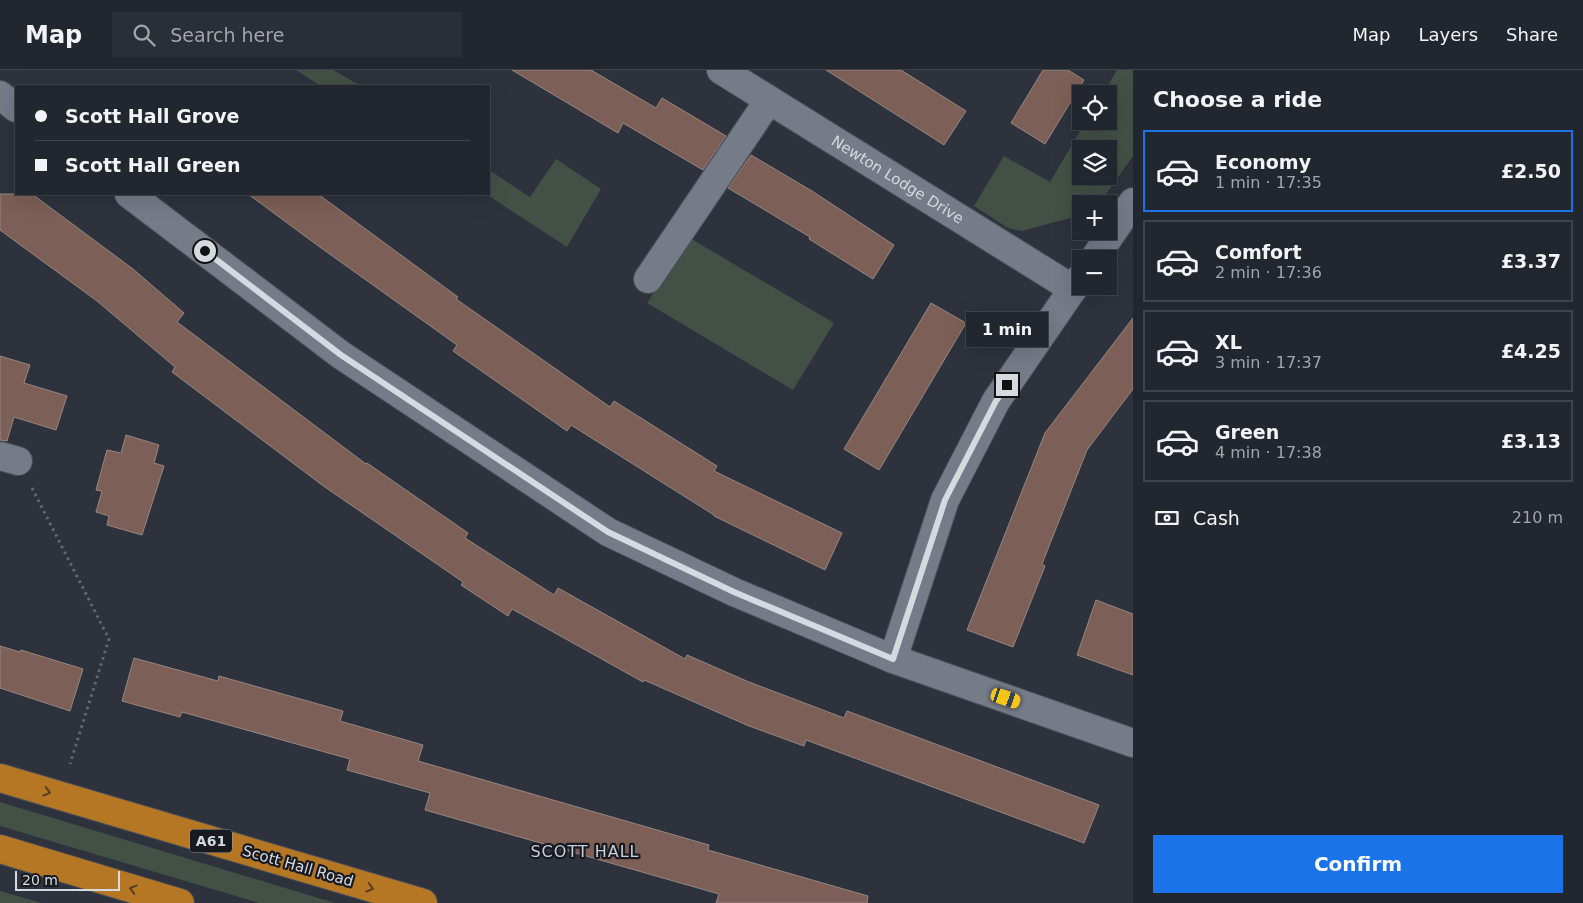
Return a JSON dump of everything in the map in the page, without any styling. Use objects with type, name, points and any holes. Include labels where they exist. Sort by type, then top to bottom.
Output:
[{"type":"highway","name":"Scott Hall Road","points":[[0,778],[423,903]]},
{"type":"highway","points":[[0,850],[180,903]]},
{"type":"street","name":"Newton Lodge Drive","points":[[721,70],[1072,280]]},
{"type":"street","points":[[0,95],[15,107]]},
{"type":"street","points":[[648,279],[770,100]]},
{"type":"street","points":[[131,195],[341,355],[608,532],[734,592],[893,659],[1133,743]]},
{"type":"street","points":[[1100,250],[1133,202]]},
{"type":"street","points":[[893,659],[945,500],[996,401],[1072,290]]},
{"type":"path","points":[[9,458],[109,638],[60,796]]},
{"type":"green space","points":[[296,70],[333,70],[359,85],[319,85]]},
{"type":"green space","points":[[1117,70],[1133,70],[1133,156],[1117,179],[1117,140],[1075,140],[1081,130],[1117,130],[1117,85],[1108,85]]},
{"type":"green space","points":[[1072,145],[1072,185],[1112,185],[1105,195],[1072,195],[1072,217],[1022,231],[1008,228],[974,206],[1004,156],[1050,182]]},
{"type":"green space","points":[[556,159],[601,189],[567,247],[488,195],[490,195],[490,171],[530,197]]},
{"type":"green space","points":[[688,237],[834,323],[793,390],[647,303]]},
{"type":"green space","points":[[0,802],[335,903],[259,903],[0,826]]},
{"type":"green space","points":[[0,891],[42,903],[0,903]]},
{"type":"building","points":[[512,70],[591,70],[656,108],[662,98],[726,136],[703,170],[623,123],[618,133]]},
{"type":"building","points":[[826,70],[901,70],[966,111],[944,145]]},
{"type":"building","points":[[1043,70],[1068,70],[1084,80],[1081,85],[1072,85],[1072,100],[1045,144],[1011,123]]},
{"type":"building","points":[[751,155],[812,191],[894,245],[873,279],[809,239],[810,237],[728,188]]},
{"type":"building","points":[[0,194],[33,195],[133,269],[184,313],[177,322],[366,464],[468,533],[465,538],[554,595],[558,588],[685,659],[687,655],[749,682],[844,718],[847,711],[1099,805],[1084,843],[806,740],[804,746],[749,726],[644,680],[643,682],[512,609],[508,616],[461,585],[463,582],[322,485],[172,372],[175,367],[97,301],[0,230]]},
{"type":"building","points":[[249,195],[319,195],[458,297],[456,299],[610,407],[614,401],[717,466],[714,471],[842,533],[825,570],[714,516],[571,425],[567,431],[453,351],[457,345]]},
{"type":"building","points":[[931,303],[966,323],[879,470],[844,449]]},
{"type":"building","points":[[1133,318],[1133,389],[1087,450],[1042,564],[1045,566],[1013,647],[967,630],[1045,433]]},
{"type":"building","points":[[0,356],[30,365],[24,383],[67,396],[56,430],[14,417],[7,441],[0,440]]},
{"type":"building","points":[[126,435],[159,445],[154,463],[164,466],[142,535],[107,525],[109,516],[96,512],[102,491],[96,490],[107,450],[121,453]]},
{"type":"building","points":[[1096,600],[1133,614],[1133,675],[1077,655]]},
{"type":"building","points":[[0,646],[20,652],[21,650],[83,669],[70,711],[0,688]]},
{"type":"building","points":[[134,658],[218,681],[219,676],[343,711],[340,721],[423,745],[418,761],[709,845],[708,850],[868,896],[867,903],[716,903],[719,894],[425,810],[430,793],[347,770],[350,759],[182,712],[180,717],[122,701]]},
{"type":"district","name":"SCOTT HALL","points":[[585,851]]},
{"type":"route","points":[[205,251],[341,355],[608,532],[734,592],[893,659],[945,500],[996,401],[1007,385]]}]
